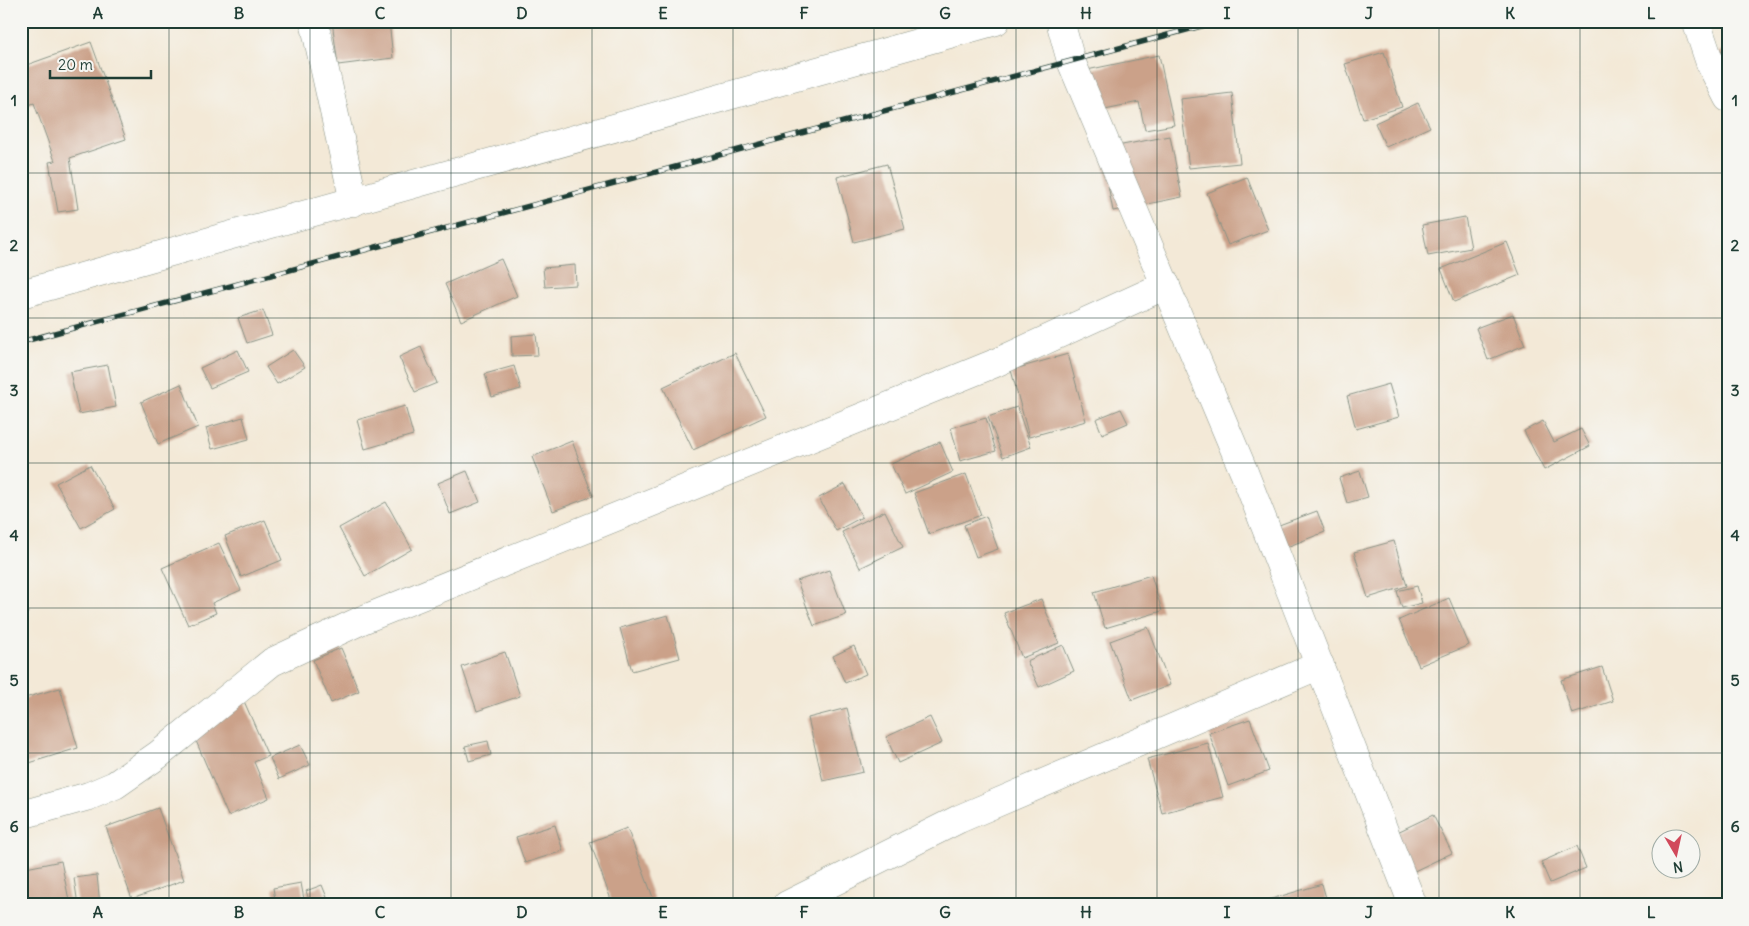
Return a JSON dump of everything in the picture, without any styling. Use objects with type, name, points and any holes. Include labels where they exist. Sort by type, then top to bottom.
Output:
[{"type":"street","points":[[314,21],[354,202]]},
{"type":"street","points":[[21,294],[996,21]]},
{"type":"street","points":[[1060,21],[1071,61],[1244,472],[1413,905]]},
{"type":"street","points":[[1696,21],[1710,63],[1728,98]]},
{"type":"street","points":[[21,815],[89,796],[115,785],[158,755],[272,662],[353,624],[993,364],[1166,285]]},
{"type":"street","points":[[787,905],[959,819],[1320,664]]},
{"type":"building","points":[[332,21],[389,21],[393,58],[338,65]]},
{"type":"building","points":[[91,42],[126,139],[70,158],[78,209],[58,212],[49,162],[55,161],[34,103],[24,107],[21,100],[21,67]]},
{"type":"building","points":[[1728,48],[1728,85],[1712,55]]},
{"type":"building","points":[[1384,52],[1402,107],[1363,119],[1345,64]]},
{"type":"building","points":[[1159,55],[1174,125],[1145,130],[1139,102],[1090,112],[1082,71]]},
{"type":"building","points":[[1232,93],[1240,163],[1189,168],[1180,99]]},
{"type":"building","points":[[1418,103],[1430,127],[1386,147],[1375,123]]},
{"type":"building","points":[[1170,136],[1182,197],[1113,211],[1101,149]]},
{"type":"building","points":[[887,164],[905,229],[854,242],[837,177]]},
{"type":"building","points":[[1247,177],[1268,230],[1228,245],[1207,193]]},
{"type":"building","points":[[1465,217],[1471,248],[1428,256],[1422,225]]},
{"type":"building","points":[[1507,242],[1520,275],[1454,302],[1441,269]]},
{"type":"building","points":[[501,259],[517,296],[461,321],[445,284]]},
{"type":"building","points":[[575,265],[576,285],[545,287],[543,268]]},
{"type":"building","points":[[263,310],[272,335],[247,343],[238,318]]},
{"type":"building","points":[[1513,314],[1525,345],[1488,360],[1476,328]]},
{"type":"building","points":[[536,334],[538,355],[512,356],[511,336]]},
{"type":"building","points":[[421,347],[437,383],[415,392],[399,357]]},
{"type":"building","points":[[238,350],[248,372],[210,388],[200,368]]},
{"type":"building","points":[[293,350],[305,367],[277,384],[266,367]]},
{"type":"building","points":[[735,353],[766,416],[693,450],[663,387]]},
{"type":"building","points":[[1068,354],[1086,421],[1029,437],[1011,370]]},
{"type":"building","points":[[108,365],[116,407],[79,414],[70,372]]},
{"type":"building","points":[[514,366],[521,389],[492,397],[485,374]]},
{"type":"building","points":[[181,384],[198,427],[158,444],[141,402]]},
{"type":"building","points":[[1389,384],[1399,417],[1356,429],[1347,396]]},
{"type":"building","points":[[405,406],[413,435],[365,449],[357,420]]},
{"type":"building","points":[[1017,407],[1031,447],[1003,457],[988,417]]},
{"type":"building","points":[[1121,409],[1128,423],[1102,434],[1096,419]]},
{"type":"building","points":[[243,417],[249,439],[212,449],[206,428]]},
{"type":"building","points":[[986,418],[996,451],[960,461],[951,428]]},
{"type":"building","points":[[1543,421],[1554,442],[1581,429],[1590,446],[1544,470],[1524,431]]},
{"type":"building","points":[[572,441],[593,496],[553,511],[532,457]]},
{"type":"building","points":[[940,442],[953,472],[905,494],[891,464]]},
{"type":"building","points":[[90,465],[115,509],[81,528],[56,483]]},
{"type":"building","points":[[467,471],[480,502],[450,514],[438,483]]},
{"type":"building","points":[[1360,471],[1368,497],[1347,503],[1339,478]]},
{"type":"building","points":[[966,474],[981,515],[929,534],[914,493]]},
{"type":"building","points":[[845,484],[862,517],[836,531],[819,498]]},
{"type":"building","points":[[386,502],[412,549],[365,576],[339,528]]},
{"type":"building","points":[[885,511],[903,547],[860,568],[842,532]]},
{"type":"building","points":[[1317,511],[1325,532],[1279,550],[1271,528]]},
{"type":"building","points":[[986,516],[998,549],[976,557],[964,525]]},
{"type":"building","points":[[265,520],[282,560],[241,577],[225,536]]},
{"type":"building","points":[[1394,541],[1407,586],[1368,598],[1354,552]]},
{"type":"building","points":[[219,543],[241,590],[212,603],[216,613],[188,625],[162,568]]},
{"type":"building","points":[[829,570],[846,615],[814,626],[797,581]]},
{"type":"building","points":[[1151,575],[1162,611],[1105,628],[1094,592]]},
{"type":"building","points":[[1417,586],[1422,603],[1402,608],[1397,591]]},
{"type":"building","points":[[21,588],[28,613],[21,614]]},
{"type":"building","points":[[1449,598],[1469,645],[1419,666],[1399,620]]},
{"type":"building","points":[[1041,599],[1059,643],[1022,658],[1004,613]]},
{"type":"building","points":[[668,615],[680,658],[632,671],[620,628]]},
{"type":"building","points":[[1148,627],[1170,685],[1132,700],[1110,641]]},
{"type":"building","points":[[1063,645],[1074,671],[1039,687],[1027,661]]},
{"type":"building","points":[[854,646],[866,674],[845,683],[833,656]]},
{"type":"building","points":[[341,648],[359,691],[331,703],[313,660]]},
{"type":"building","points":[[505,652],[520,696],[477,711],[462,667]]},
{"type":"building","points":[[1602,667],[1613,701],[1572,714],[1561,680]]},
{"type":"building","points":[[60,688],[78,748],[26,764],[21,750],[21,699]]},
{"type":"building","points":[[240,692],[268,756],[254,762],[269,798],[228,816],[185,715]]},
{"type":"building","points":[[847,708],[863,772],[823,781],[808,718]]},
{"type":"building","points":[[930,717],[942,743],[898,763],[886,737]]},
{"type":"building","points":[[1250,719],[1269,771],[1228,786],[1209,733]]},
{"type":"building","points":[[488,741],[491,755],[469,761],[465,746]]},
{"type":"building","points":[[1208,743],[1223,797],[1162,813],[1147,759]]},
{"type":"building","points":[[300,745],[310,765],[279,779],[270,758]]},
{"type":"building","points":[[158,808],[184,880],[132,899],[106,827]]},
{"type":"building","points":[[1433,815],[1452,853],[1406,875],[1387,837]]},
{"type":"building","points":[[555,825],[563,851],[525,863],[516,837]]},
{"type":"building","points":[[627,828],[654,900],[641,905],[613,905],[590,842]]},
{"type":"building","points":[[1577,846],[1586,868],[1550,883],[1541,862]]},
{"type":"building","points":[[61,861],[70,905],[21,905],[21,869]]},
{"type":"building","points":[[97,875],[100,905],[78,905],[74,878]]},
{"type":"building","points":[[301,883],[305,905],[276,905],[273,888]]},
{"type":"building","points":[[1322,884],[1328,905],[1262,905],[1261,902]]},
{"type":"building","points":[[322,885],[330,905],[311,905],[306,891]]},
{"type":"railway","points":[[21,342],[1220,21]]}]
